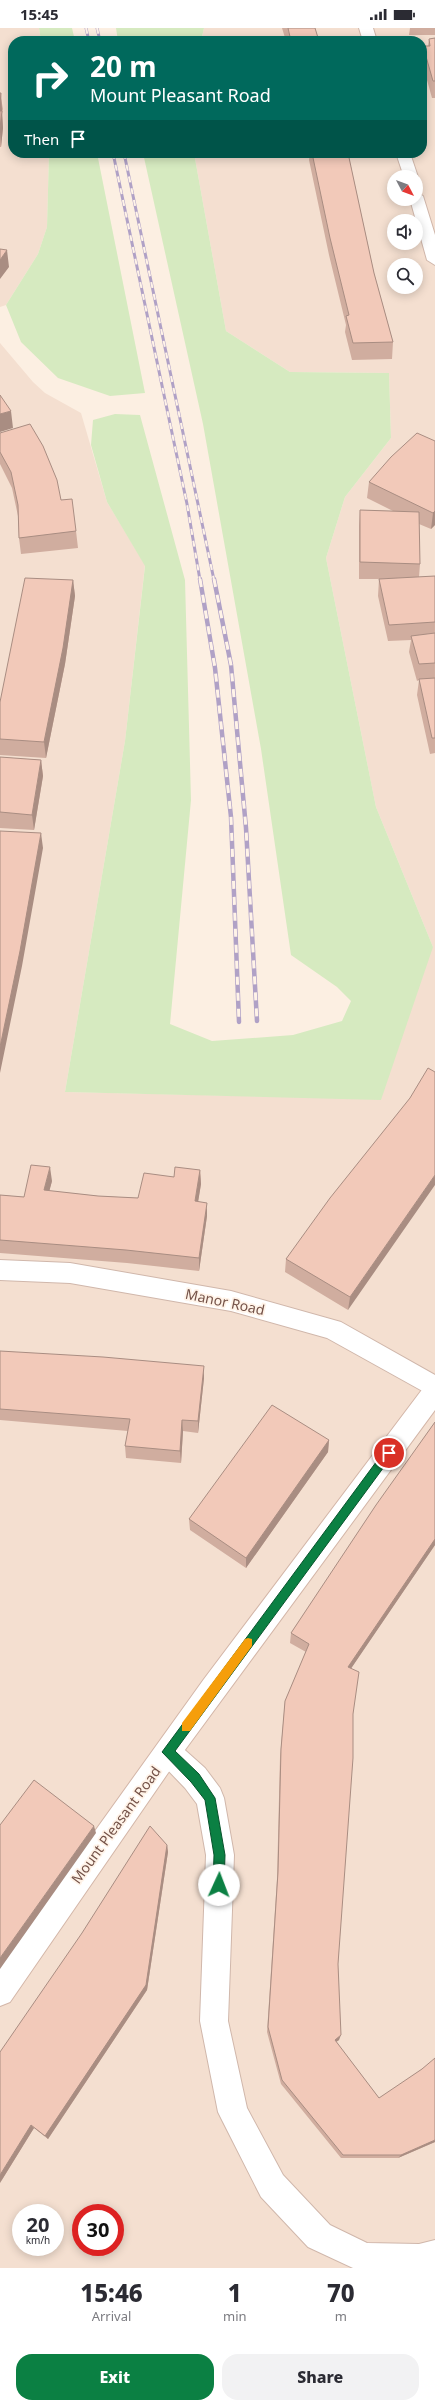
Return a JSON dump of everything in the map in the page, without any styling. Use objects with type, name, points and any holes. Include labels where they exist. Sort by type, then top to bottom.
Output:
[{"type":"street","points":[[404,158],[408,170]]},
{"type":"street","points":[[419,206],[435,260]]},
{"type":"street","name":"Manor Road","points":[[0,1270],[70,1273],[238,1303],[333,1329],[435,1387]]},
{"type":"street","name":"Mount Pleasant Road","points":[[0,1992],[47,1920],[168,1752],[435,1391]]},
{"type":"street","points":[[168,1752],[195,1778],[210,1798],[220,1855],[214,2021],[233,2112],[272,2186],[319,2236],[366,2258],[420,2259],[435,2255]]},
{"type":"shaded area","points":[[0,28],[39,28],[40,36],[8,36],[8,158],[49,158],[47,227],[38,254],[6,305],[0,307]]},
{"type":"shaded area","points":[[204,28],[435,28],[435,2268],[0,2268],[0,343],[33,382],[45,393],[81,413],[107,502],[145,565],[125,741],[65,1092],[289,1097],[433,947],[376,807],[326,558],[345,497],[391,438],[389,373],[290,372],[226,331],[195,158],[427,158],[427,36],[202,36]]},
{"type":"green space","points":[[39,28],[72,28],[74,36],[40,36]]},
{"type":"green space","points":[[116,28],[204,28],[202,36],[117,36]]},
{"type":"green space","points":[[49,158],[98,158],[145,393],[110,396],[58,378],[21,342],[6,305],[38,254],[47,227]]},
{"type":"green space","points":[[144,158],[195,158],[226,331],[290,372],[389,373],[391,438],[345,497],[326,558],[376,807],[433,947],[381,1100],[65,1092],[125,741],[145,566],[107,502],[91,445],[93,420],[115,414],[140,415],[185,580],[191,800],[170,1024],[212,1041],[293,1035],[342,1021],[351,1001],[337,987],[291,955],[261,749],[203,424]]},
{"type":"building","points":[[288,28],[315,28],[317,36],[290,36]]},
{"type":"building","points":[[435,38],[435,81],[433,81],[427,60],[427,46],[430,46],[429,39]]},
{"type":"building","points":[[0,111],[2,111],[0,128]]},
{"type":"building","points":[[313,158],[349,158],[374,273],[393,342],[353,343],[346,316],[349,315],[330,238]]},
{"type":"building","points":[[0,249],[7,250],[0,260]]},
{"type":"building","points":[[0,395],[11,411],[0,414]]},
{"type":"building","points":[[30,424],[43,446],[57,480],[61,500],[72,499],[76,531],[19,538],[18,505],[11,472],[0,452],[0,433]]},
{"type":"building","points":[[417,433],[435,441],[435,511],[433,513],[369,482],[391,457]]},
{"type":"building","points":[[360,510],[419,512],[420,564],[360,562]]},
{"type":"building","points":[[435,576],[435,622],[389,625],[379,579]]},
{"type":"building","points":[[25,578],[73,580],[63,648],[44,742],[0,739],[0,702]]},
{"type":"building","points":[[435,633],[435,663],[419,664],[411,636]]},
{"type":"building","points":[[435,678],[435,738],[432,738],[419,679]]},
{"type":"building","points":[[0,757],[41,760],[32,815],[0,812]]},
{"type":"building","points":[[0,831],[41,833],[20,951],[0,1047]]},
{"type":"building","points":[[428,1068],[435,1072],[435,1175],[350,1297],[286,1259],[330,1198],[410,1098]]},
{"type":"building","points":[[31,1165],[50,1167],[44,1190],[98,1196],[138,1198],[144,1173],[174,1177],[175,1167],[200,1170],[195,1201],[207,1203],[199,1258],[126,1250],[0,1240],[0,1195],[24,1197]]},
{"type":"building","points":[[0,1351],[103,1357],[204,1366],[198,1421],[182,1420],[180,1451],[125,1446],[130,1419],[0,1409]]},
{"type":"building","points":[[272,1405],[329,1440],[246,1558],[189,1519]]},
{"type":"building","points":[[435,1422],[435,1539],[348,1667],[359,1672],[353,1714],[353,1758],[338,1964],[341,2035],[335,2040],[379,2098],[422,2069],[435,2058],[435,2140],[401,2155],[343,2155],[282,2080],[268,2027],[278,1872],[281,1749],[285,1701],[309,1644],[291,1633],[376,1505]]},
{"type":"building","points":[[34,1780],[94,1826],[0,1958],[0,1825]]},
{"type":"building","points":[[150,1826],[167,1845],[146,1985],[45,2136],[31,2125],[0,2175],[0,2052],[82,1933]]},
{"type":"railway","points":[[86,28],[88,36]]},
{"type":"railway","points":[[97,28],[99,36]]},
{"type":"railway","points":[[114,158],[187,504],[200,580]]},
{"type":"railway","points":[[125,158],[214,580]]},
{"type":"railway","points":[[200,579],[215,668],[231,817],[239,1022]]},
{"type":"railway","points":[[214,579],[231,665],[246,828],[257,1021]]},
{"type":"slow traffic","points":[[186,1727],[248,1643]]},
{"type":"route","points":[[219,1885],[220,1855],[210,1798],[195,1778],[168,1752],[389,1453]]}]
